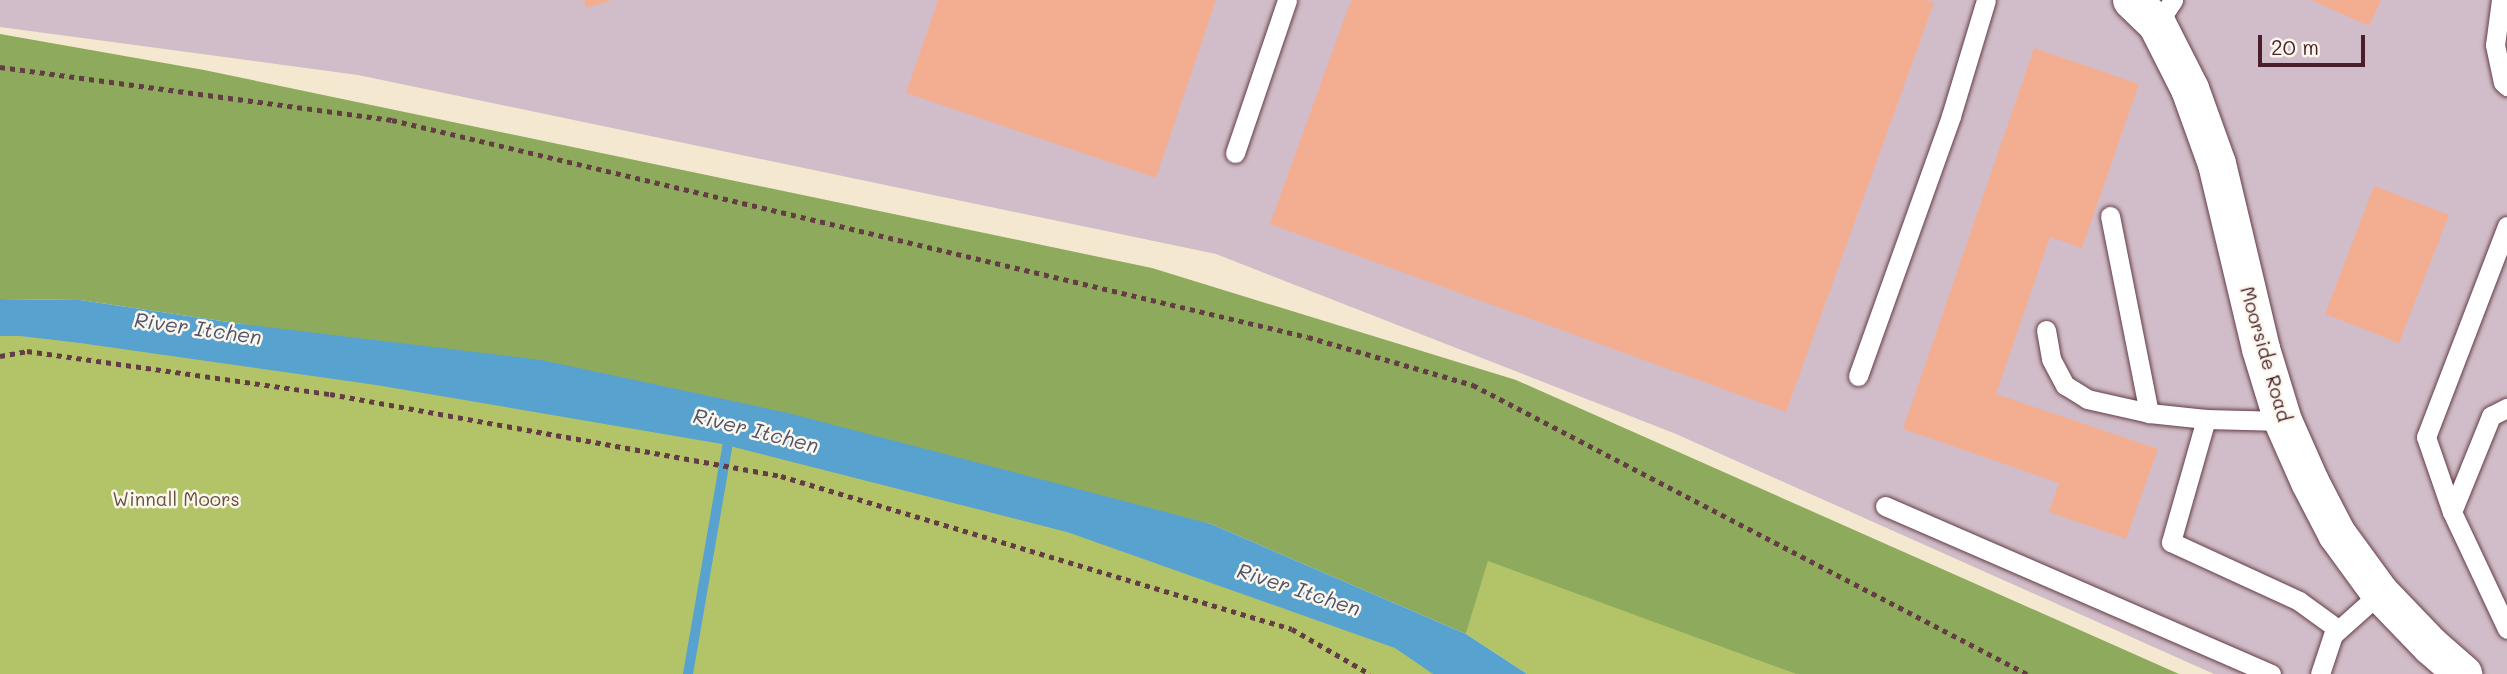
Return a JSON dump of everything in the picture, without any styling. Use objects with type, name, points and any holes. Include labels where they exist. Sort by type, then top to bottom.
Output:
[{"type":"street","name":"Moorside Road","points":[[2154,8],[2190,89],[2217,164],[2261,349],[2283,421],[2309,482],[2337,534],[2380,593],[2431,646],[2463,674]]},
{"type":"lane","points":[[1235,153],[1287,0]]},
{"type":"lane","points":[[1858,376],[1951,116],[1986,0]]},
{"type":"lane","points":[[2501,0],[2495,45],[2503,82],[2507,86]]},
{"type":"lane","points":[[2110,216],[2149,413]]},
{"type":"lane","points":[[2507,226],[2426,437],[2452,512],[2507,629]]},
{"type":"lane","points":[[2046,330],[2051,359],[2065,385],[2087,399],[2149,413],[2206,419],[2283,421]]},
{"type":"lane","points":[[2452,512],[2491,416],[2507,408]]},
{"type":"lane","points":[[2206,419],[2171,542],[2300,601],[2339,630]]},
{"type":"lane","points":[[1885,506],[2271,674]]},
{"type":"lane","points":[[2320,674],[2333,635],[2380,593]]},
{"type":"path","points":[[0,67],[393,120],[1295,334],[1473,385],[2027,674]]},
{"type":"path","points":[[0,356],[27,351],[330,394],[780,476],[1292,629],[1370,674]]},
{"type":"shaded area","points":[[0,0],[2507,0],[2507,674],[2214,674],[1676,434],[1216,254],[358,75],[0,27]]},
{"type":"green space","points":[[0,34],[204,70],[1152,268],[1516,380],[2179,674],[1796,674],[1488,561],[1466,634],[1211,524],[242,324],[80,300],[0,299]]},
{"type":"green space","name":"Winnall Moors","points":[[0,319],[971,483],[1478,674],[0,674]]},
{"type":"green space","points":[[1488,560],[1796,674],[1527,674],[1466,634]]},
{"type":"water","name":"River Itchen","points":[[0,299],[80,300],[242,324],[541,360],[788,413],[1211,524],[1466,634],[1527,674],[1433,674],[1395,648],[1067,532],[722,444],[376,385],[80,343],[0,336]]},
{"type":"building","points":[[584,0],[609,0],[610,1],[586,8]]},
{"type":"building","points":[[938,0],[1216,0],[1156,178],[906,93]]},
{"type":"building","points":[[1351,0],[1927,0],[1934,3],[1786,412],[1270,224]]},
{"type":"building","points":[[2311,0],[2381,0],[2369,26]]},
{"type":"building","points":[[2034,48],[2139,84],[2082,248],[2050,237],[1996,394],[2158,449],[2126,539],[2049,512],[2059,483],[1903,429]]},
{"type":"building","points":[[2374,186],[2449,215],[2399,343],[2325,314]]},
{"type":"waterway","name":"River Itchen","points":[[688,674],[730,432]]}]
